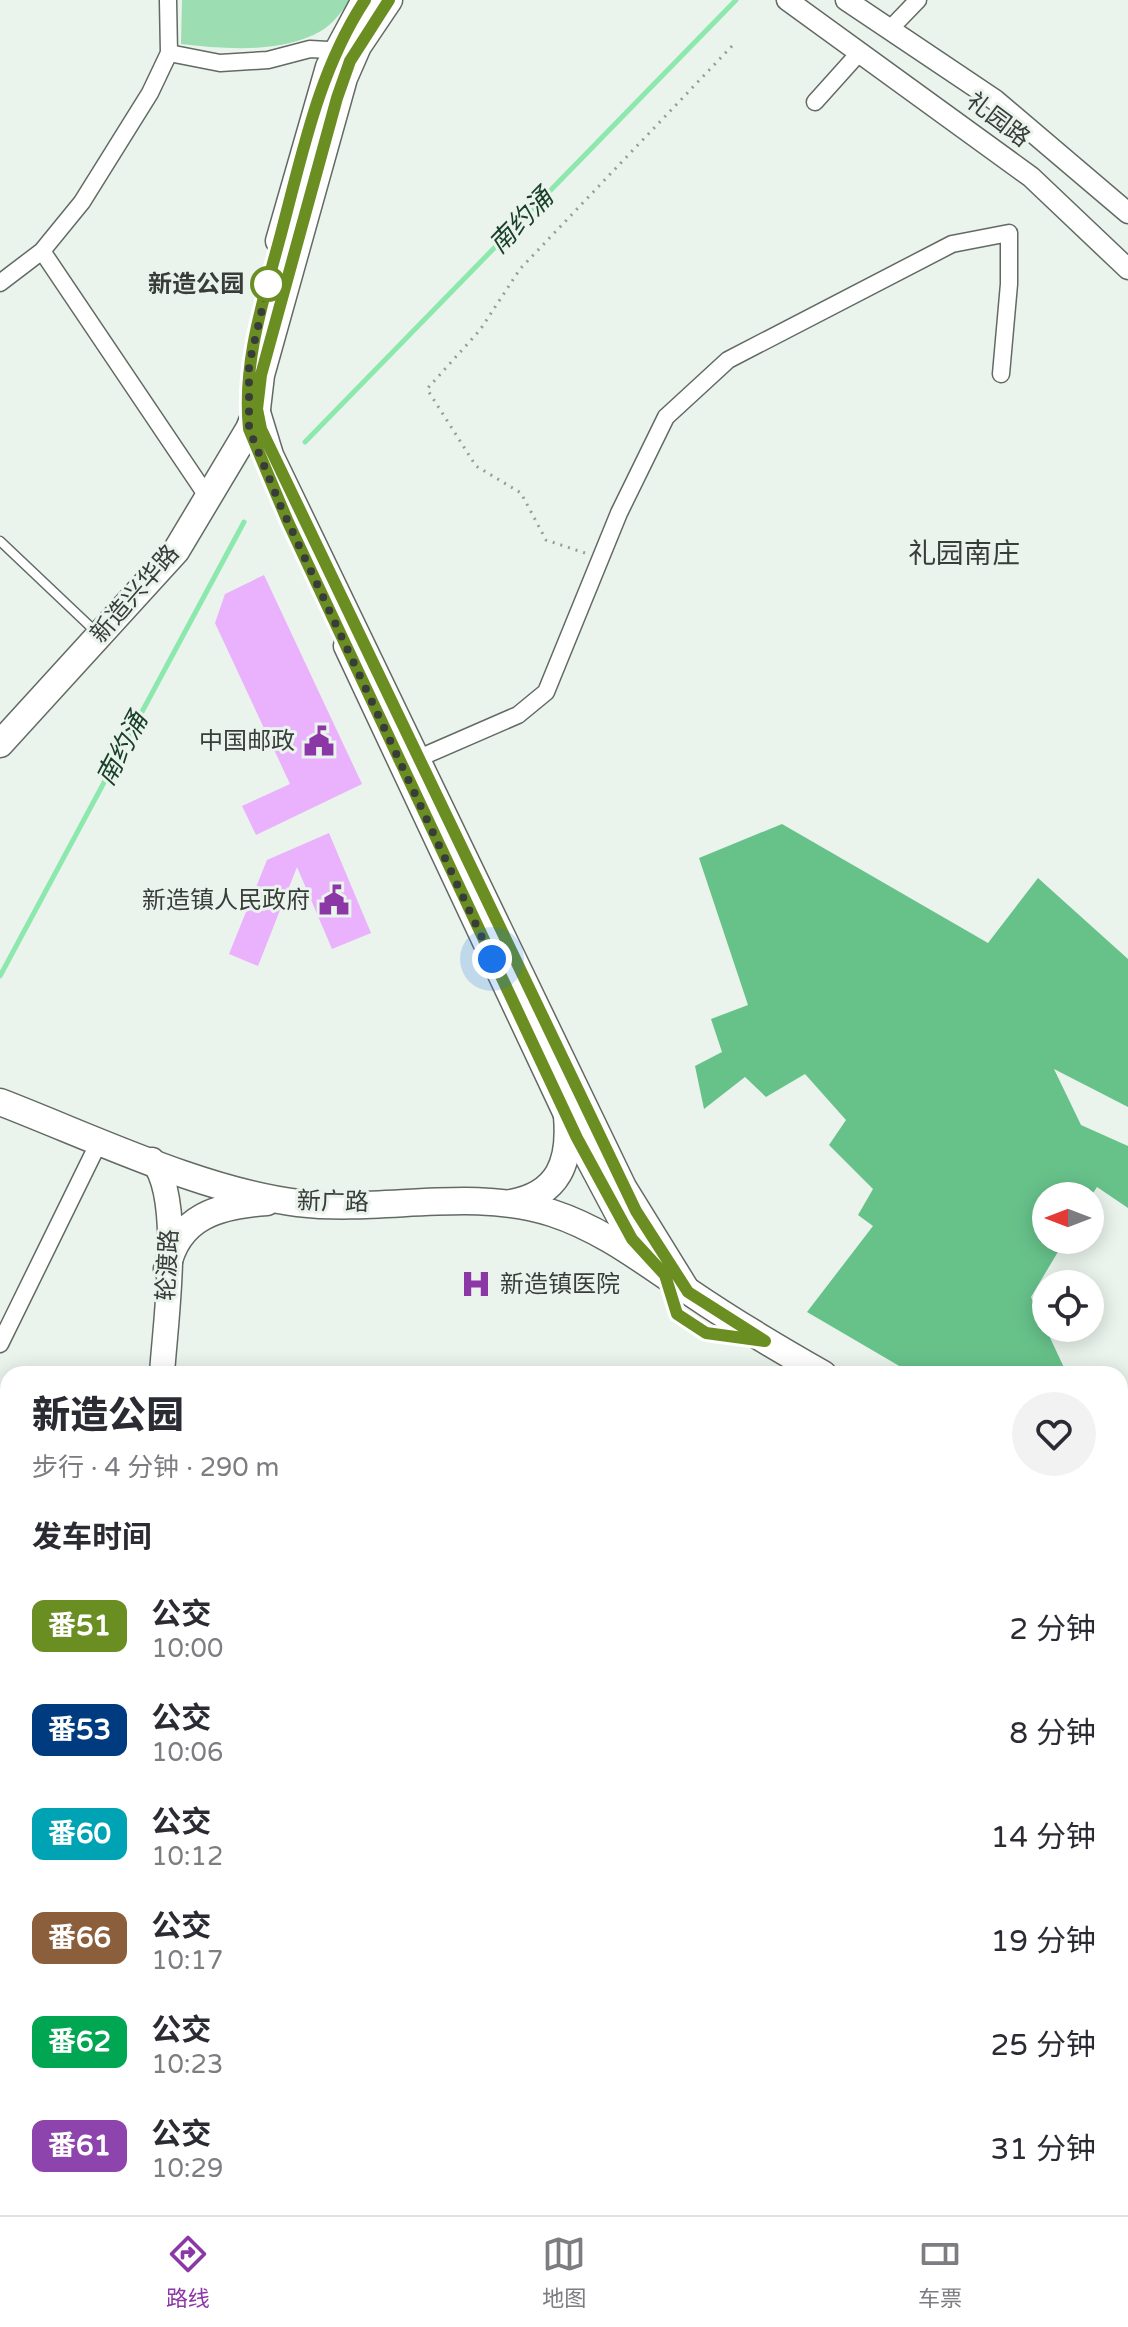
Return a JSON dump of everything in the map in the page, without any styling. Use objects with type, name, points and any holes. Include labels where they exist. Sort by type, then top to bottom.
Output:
[{"type":"main road","points":[[365,0],[342,57],[261,375],[253,419],[288,522],[567,1116],[626,1229],[665,1275]]},
{"type":"main road","points":[[342,57],[389,0]]},
{"type":"main road","points":[[253,419],[630,1199],[688,1292],[809,1366]]},
{"type":"main road","name":"新造兴华路","points":[[0,744],[176,551],[253,419]]},
{"type":"main road","name":"新广路","points":[[0,1102],[211,1181],[285,1201],[317,1204],[503,1204],[554,1214],[600,1233],[688,1292]]},
{"type":"main road","points":[[503,1204],[529,1200],[551,1184],[566,1156],[567,1116]]},
{"type":"main road","name":"轮渡路","points":[[152,1160],[163,1176],[170,1197],[162,1366]]},
{"type":"main road","points":[[167,1269],[178,1238],[204,1214],[227,1206],[285,1201]]},
{"type":"street","points":[[0,283],[42,251],[82,202],[123,139],[169,53],[168,0]]},
{"type":"street","name":"礼园路","points":[[787,0],[1031,177],[1128,269]]},
{"type":"street","name":"礼园路","points":[[846,0],[995,100],[1088,175],[1128,213]]},
{"type":"street","points":[[891,28],[918,0]]},
{"type":"street","points":[[169,53],[220,63],[268,60],[310,49],[342,57]]},
{"type":"street","points":[[815,102],[859,53]]},
{"type":"street","points":[[419,758],[518,715],[546,692],[601,558],[666,417],[728,360],[952,244],[1009,233],[1009,284],[1001,374]]},
{"type":"street","points":[[42,251],[209,499]]},
{"type":"street","points":[[0,1344],[100,1140]]},
{"type":"lane","points":[[0,541],[99,635]]},
{"type":"lane","points":[[665,1275],[677,1314],[706,1333],[765,1341]]},
{"type":"path","points":[[601,558],[546,540],[521,493],[476,466],[427,389],[480,330],[520,269],[732,46]]},
{"type":"shaded area","points":[[182,0],[351,0],[329,25],[305,38],[270,47],[234,48],[181,44]]},
{"type":"shaded area","points":[[782,824],[988,943],[1038,878],[1128,959],[1128,1107],[1054,1069],[1081,1125],[1128,1146],[1128,1208],[1104,1192],[1104,1182],[1032,1182],[1032,1254],[1057,1254],[1047,1270],[1032,1270],[1032,1342],[1052,1342],[1063,1366],[899,1366],[807,1312],[873,1226],[858,1215],[873,1189],[829,1145],[846,1120],[805,1074],[766,1097],[745,1077],[704,1109],[695,1066],[722,1052],[711,1019],[748,1005],[699,858]]},
{"type":"building","points":[[264,575],[362,784],[256,835],[242,806],[290,784],[215,623],[225,594]]},
{"type":"building","name":"新造镇人民政府","points":[[329,833],[371,933],[332,949],[297,867],[258,966],[229,954],[267,860]]},
{"type":"waterway","name":"南约涌","points":[[305,442],[736,0]]},
{"type":"waterway","name":"南约涌","points":[[0,976],[244,522]]},
{"type":"bus line","name":"番51","points":[[365,0],[334,53],[308,129],[254,336],[247,386],[249,429],[281,507],[441,851],[577,1138],[620,1219],[632,1239],[665,1275],[677,1314],[706,1333],[765,1341],[688,1292],[636,1211],[261,429],[257,409],[261,375],[337,98],[350,61],[389,0]]},
{"type":"place","name":"新造公园","points":[[268,284]]},
{"type":"place","name":"中国邮政","points":[[319,741]]},
{"type":"place","name":"新造镇人民政府","points":[[334,900]]},
{"type":"place","name":"新造镇医院","points":[[476,1284]]},
{"type":"district","name":"礼园南庄","points":[[964,554]]},
{"type":"route","points":[[268,284],[249,365],[246,405],[249,429],[281,507],[492,959]]}]
